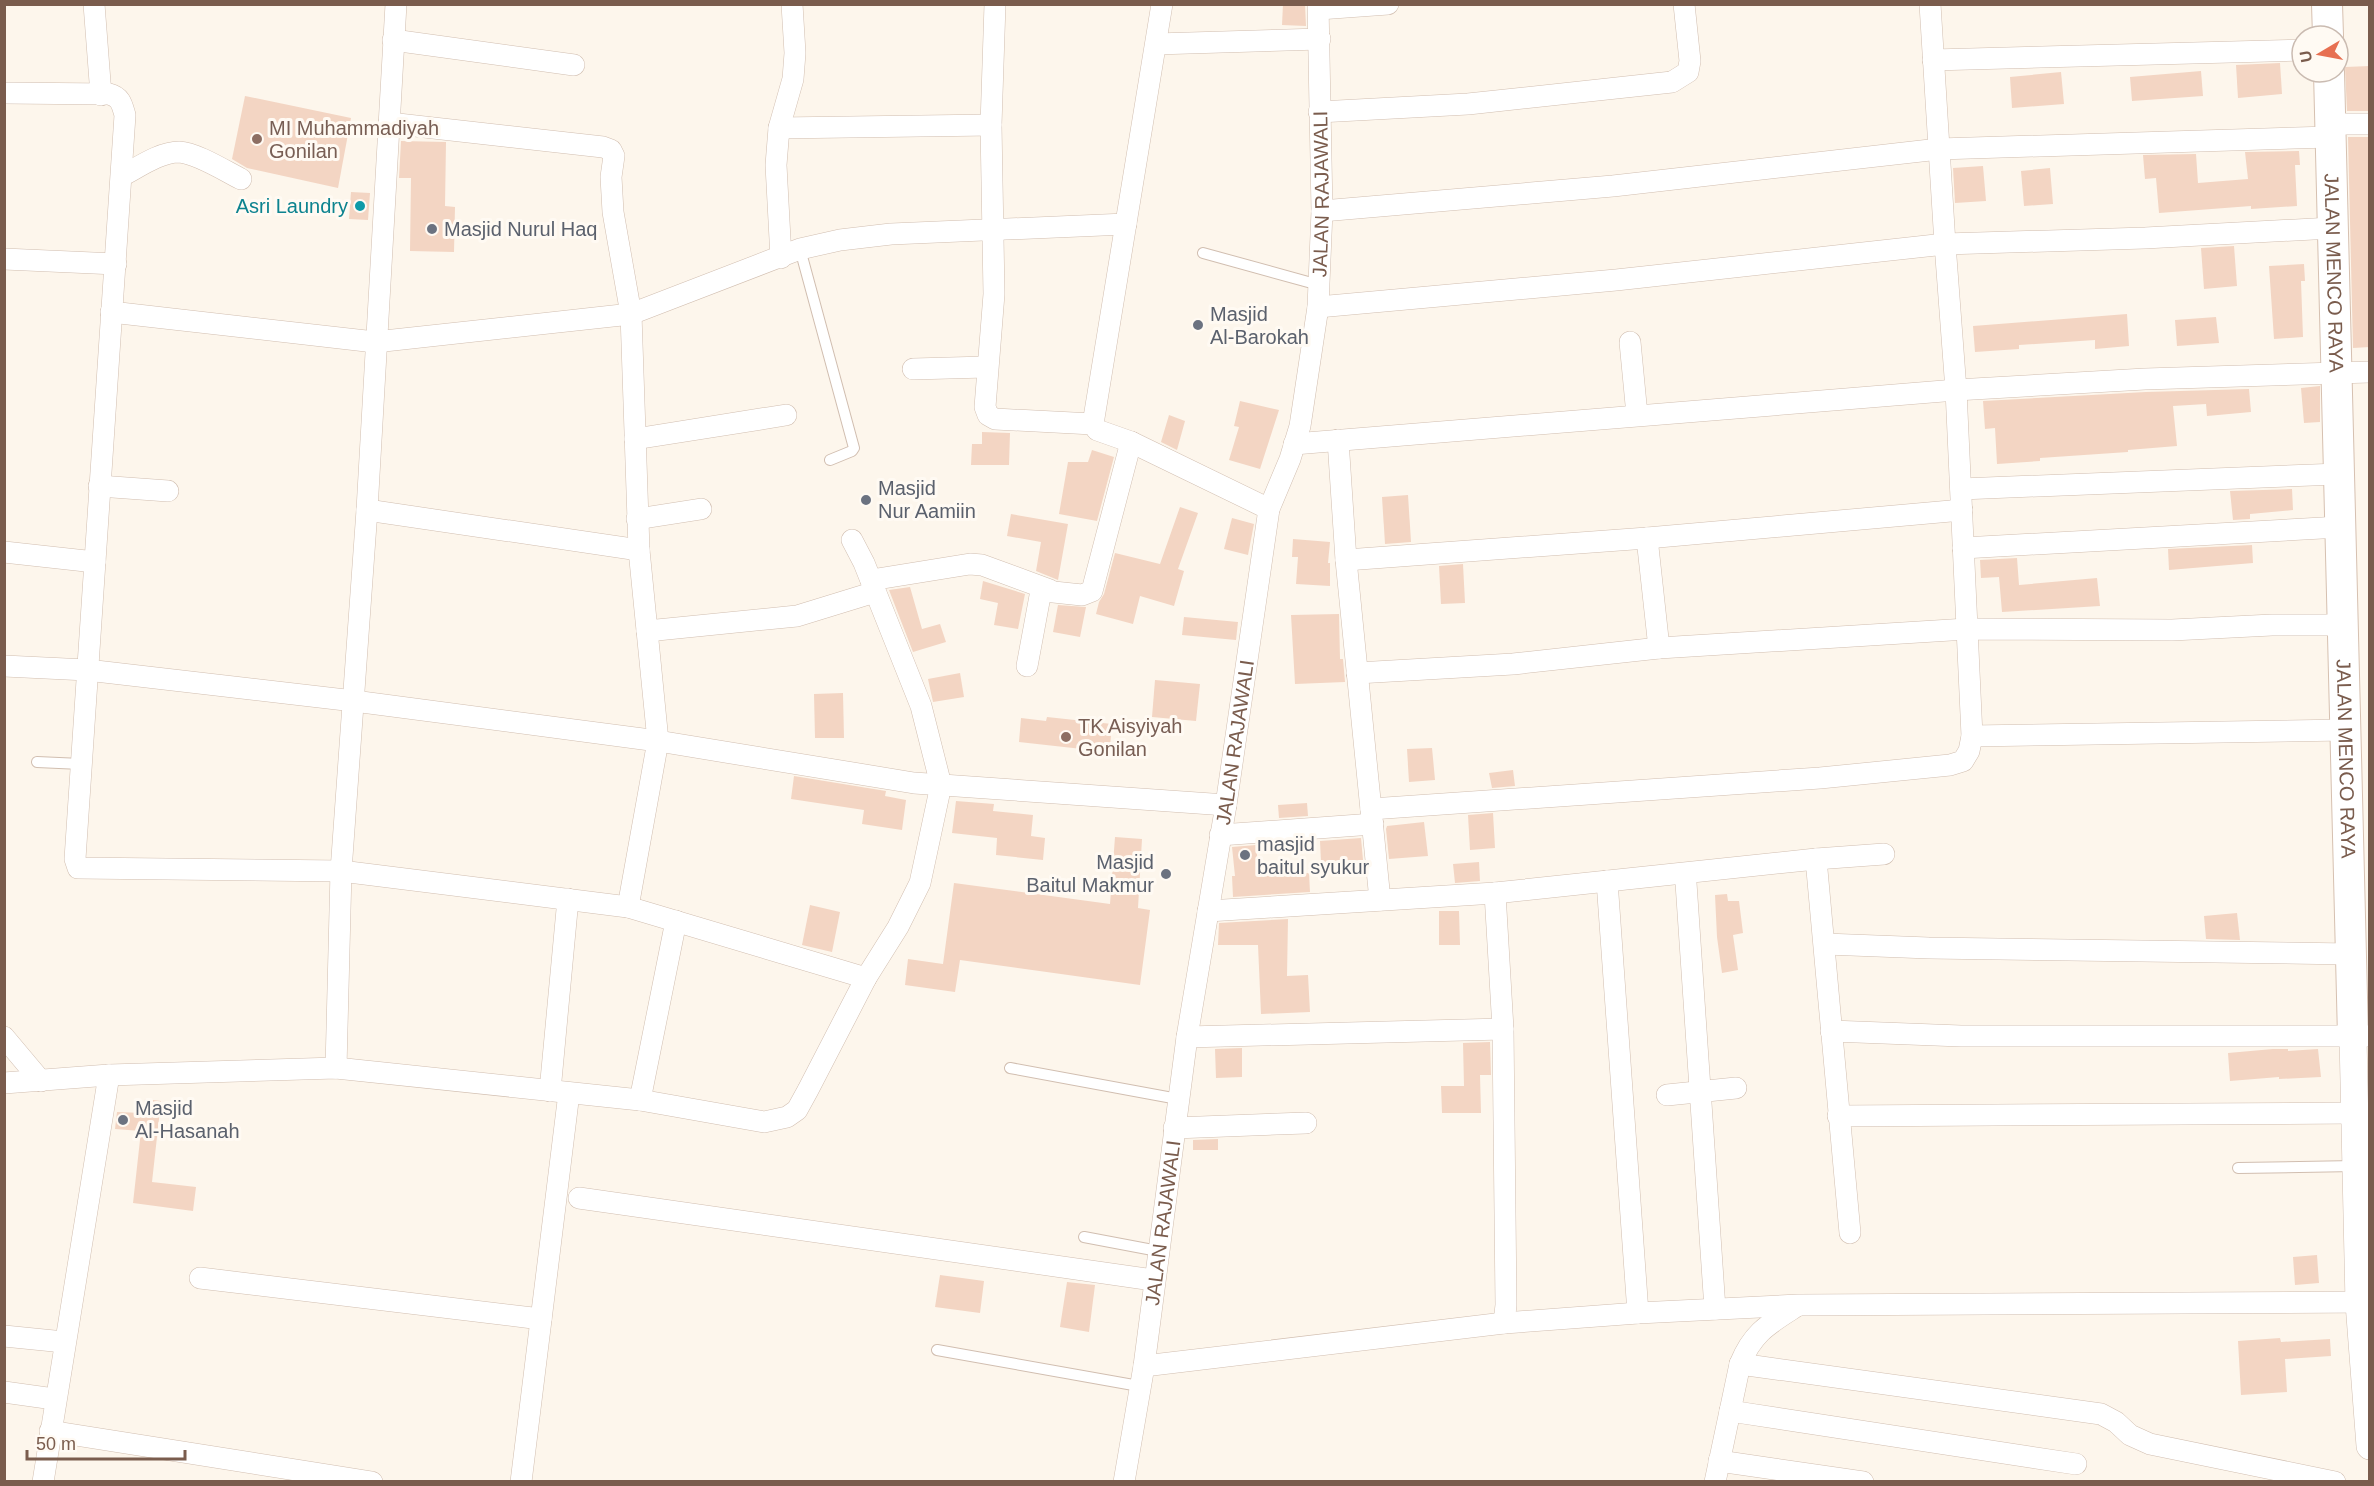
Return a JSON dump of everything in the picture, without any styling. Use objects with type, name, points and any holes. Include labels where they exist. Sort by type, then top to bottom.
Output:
[{"type":"main road","points":[[2327,4],[2328,24]]},
{"type":"main road","name":"JALAN MENCO RAYA","points":[[2329,84],[2350,954],[2361,1036]]},
{"type":"street","points":[[93,4],[100,86]]},
{"type":"street","points":[[336,1068],[341,871],[367,510],[396,4]]},
{"type":"street","points":[[781,258],[776,165],[779,128],[794,70],[792,4]]},
{"type":"street","points":[[994,4],[991,125],[994,294],[986,367],[985,407],[988,415],[994,419],[1093,424]]},
{"type":"street","points":[[1162,4],[1093,424],[1096,430],[1131,442],[1269,509]]},
{"type":"street","points":[[1318,7],[1388,4]]},
{"type":"street","points":[[1319,112],[1468,104],[1672,82],[1688,72],[1690,60],[1684,4]]},
{"type":"street","points":[[1220,835],[1372,817],[1797,780],[1950,765],[1963,761],[1969,751],[1972,736],[1956,390],[1930,4]]},
{"type":"street","name":"JALAN RAJAWALI","points":[[1124,1482],[1141,1376],[1187,1036],[1226,805],[1269,509],[1300,426],[1318,307],[1322,211],[1318,7]]},
{"type":"street","points":[[1156,44],[1320,39]]},
{"type":"street","points":[[393,40],[574,65]]},
{"type":"street","points":[[1933,60],[2290,50]]},
{"type":"street","points":[[4,93],[100,86],[116,96],[126,115],[81,764],[75,859],[78,868],[341,871],[628,907],[866,978]]},
{"type":"street","points":[[389,123],[603,147],[611,150],[614,156],[611,177],[613,212],[631,314],[637,519],[658,741],[628,907]]},
{"type":"street","points":[[1322,211],[1613,186],[1939,149],[2330,131],[2370,124]]},
{"type":"street","points":[[779,128],[991,125]]},
{"type":"street","points":[[122,176],[166,154],[180,152],[241,179]]},
{"type":"street","points":[[111,312],[375,342],[631,314],[800,249],[840,240],[891,234],[993,228],[1126,224]]},
{"type":"street","points":[[1318,307],[1616,280],[1945,244],[2145,238],[2332,228]]},
{"type":"street","points":[[4,259],[116,264]]},
{"type":"street","points":[[1630,342],[1637,415]]},
{"type":"street","points":[[913,369],[986,367]]},
{"type":"street","points":[[1294,444],[1956,390],[2145,379],[2370,372]]},
{"type":"street","points":[[634,439],[786,415]]},
{"type":"street","points":[[1338,440],[1346,560],[1380,900]]},
{"type":"street","points":[[647,631],[797,616],[873,586],[970,564],[982,565],[1050,590],[1082,595],[1092,591],[1131,442]]},
{"type":"street","points":[[1346,560],[1647,538],[1961,500],[2339,474]]},
{"type":"street","points":[[99,486],[168,491]]},
{"type":"street","points":[[637,519],[701,509]]},
{"type":"street","points":[[367,510],[639,550]]},
{"type":"street","points":[[1963,548],[2340,527]]},
{"type":"street","points":[[1647,538],[1659,648]]},
{"type":"street","points":[[4,1083],[109,1075],[336,1068],[640,1101],[764,1122],[787,1117],[797,1110],[866,978],[898,927],[920,883],[941,784],[921,706],[852,540]]},
{"type":"street","points":[[4,552],[94,562]]},
{"type":"street","points":[[1028,666],[1041,596],[1044,591],[1050,590]]},
{"type":"street","points":[[1357,673],[1513,664],[1659,648],[1967,629],[2172,630],[2342,626]]},
{"type":"street","points":[[4,666],[87,670],[354,701],[658,741],[914,783],[1226,805]]},
{"type":"street","points":[[1972,736],[2345,729]]},
{"type":"street","points":[[1208,911],[1495,893],[1816,859],[1884,854]]},
{"type":"street","points":[[1816,859],[1850,1233]]},
{"type":"street","points":[[1607,881],[1638,1313]]},
{"type":"street","points":[[1686,883],[1702,1091],[1724,1308]]},
{"type":"street","points":[[1495,893],[1503,1029],[1506,1305],[1504,1323]]},
{"type":"street","points":[[521,1482],[541,1319],[560,1092],[568,899]]},
{"type":"street","points":[[640,1101],[676,921]]},
{"type":"street","points":[[1825,944],[1929,948],[2350,954]]},
{"type":"street","points":[[1187,1036],[1503,1029]]},
{"type":"street","points":[[1831,1031],[1961,1036],[2361,1036]]},
{"type":"street","name":"JALAN MENCO RAYA","points":[[2361,1036],[2354,1113],[2370,1446]]},
{"type":"street","points":[[4,1037],[41,1081]]},
{"type":"street","points":[[43,1482],[54,1399],[109,1075]]},
{"type":"street","points":[[1667,1095],[1736,1088]]},
{"type":"street","points":[[1838,1116],[2354,1113]]},
{"type":"street","points":[[1174,1128],[1306,1123]]},
{"type":"street","points":[[579,1198],[1154,1280]]},
{"type":"street","points":[[200,1278],[541,1319]]},
{"type":"street","points":[[1141,1376],[1504,1323],[1638,1313],[1798,1305],[2364,1303]]},
{"type":"street","points":[[1744,1355],[1771,1323],[1798,1305]]},
{"type":"street","points":[[1715,1482],[1744,1355],[1744,1327],[1741,1316],[1724,1308]]},
{"type":"street","points":[[4,1336],[64,1342]]},
{"type":"street","points":[[1744,1355],[2101,1414],[2116,1422],[2130,1435],[2150,1444],[2334,1482]]},
{"type":"street","points":[[4,1392],[54,1399]]},
{"type":"street","points":[[1730,1411],[2076,1464]]},
{"type":"street","points":[[50,1431],[372,1482]]},
{"type":"street","points":[[1719,1461],[1863,1482]]},
{"type":"lane","points":[[800,249],[854,448],[852,452],[830,460]]},
{"type":"lane","points":[[1203,253],[1319,285]]},
{"type":"lane","points":[[38,762],[81,764]]},
{"type":"lane","points":[[1010,1068],[1178,1099]]},
{"type":"lane","points":[[2238,1168],[2356,1166]]},
{"type":"lane","points":[[1084,1237],[1158,1251]]},
{"type":"lane","points":[[937,1350],[1141,1376]]},
{"type":"building","points":[[1283,4],[1305,4],[1306,26],[1282,25]]},
{"type":"building","points":[[2280,63],[2282,94],[2238,98],[2236,65]]},
{"type":"building","points":[[2370,66],[2370,111],[2347,111],[2346,84],[2350,84],[2350,67]]},
{"type":"building","points":[[2201,71],[2203,96],[2132,101],[2130,77]]},
{"type":"building","points":[[2061,72],[2064,104],[2012,108],[2010,77]]},
{"type":"building","points":[[245,96],[351,118],[338,188],[247,168],[232,159]]},
{"type":"building","points":[[2348,137],[2370,137],[2370,347],[2353,348]]},
{"type":"building","points":[[401,141],[446,142],[445,206],[455,207],[454,252],[410,251],[411,178],[399,178]]},
{"type":"building","points":[[2299,151],[2300,165],[2295,165],[2297,206],[2251,209],[2251,206],[2159,213],[2156,178],[2145,179],[2143,155],[2196,154],[2198,183],[2248,179],[2245,152]]},
{"type":"building","points":[[1983,166],[1986,201],[1955,203],[1953,168]]},
{"type":"building","points":[[2050,168],[2053,204],[2024,206],[2021,171]]},
{"type":"building","name":"Asri Laundry","points":[[351,192],[370,193],[368,220],[349,219]]},
{"type":"building","points":[[2234,246],[2237,286],[2204,289],[2201,248]]},
{"type":"building","points":[[2304,264],[2305,281],[2301,281],[2303,337],[2274,339],[2269,266]]},
{"type":"building","points":[[2127,314],[2129,346],[2095,349],[2095,340],[2019,345],[2019,349],[1975,352],[1973,326]]},
{"type":"building","points":[[2216,317],[2219,343],[2177,346],[2175,320]]},
{"type":"building","points":[[2320,386],[2320,422],[2304,423],[2301,388]]},
{"type":"building","points":[[2249,389],[2251,412],[2207,416],[2206,404],[2173,406],[2177,446],[1997,464],[1995,428],[1985,429],[1983,401]]},
{"type":"building","points":[[1240,401],[1279,410],[1260,469],[1229,460],[1239,427],[1234,426]]},
{"type":"building","points":[[1169,415],[1185,421],[1177,450],[1161,442]]},
{"type":"building","points":[[982,432],[1010,433],[1009,465],[971,465],[972,444],[982,444]]},
{"type":"building","points":[[1092,450],[1114,457],[1097,521],[1059,514],[1068,462],[1088,462]]},
{"type":"building","points":[[2292,489],[2293,510],[2250,514],[2250,519],[2233,520],[2230,491]]},
{"type":"building","points":[[1408,495],[1411,542],[1385,544],[1382,497]]},
{"type":"building","points":[[1180,507],[1198,513],[1178,569],[1184,571],[1174,606],[1140,596],[1133,624],[1096,614],[1115,553],[1160,564]]},
{"type":"building","points":[[1011,514],[1068,524],[1058,580],[1036,571],[1041,542],[1007,536]]},
{"type":"building","points":[[1232,518],[1254,524],[1248,555],[1224,549]]},
{"type":"building","points":[[1293,539],[1330,542],[1328,563],[1330,563],[1330,586],[1296,584],[1298,557],[1292,557]]},
{"type":"building","points":[[2252,545],[2253,563],[2169,570],[2168,549]]},
{"type":"building","points":[[2017,558],[2019,585],[2097,578],[2100,606],[2002,612],[1999,577],[1981,578],[1980,560]]},
{"type":"building","points":[[1463,564],[1465,603],[1441,604],[1439,566]]},
{"type":"building","points":[[983,581],[1025,594],[1018,629],[994,625],[998,603],[980,599]]},
{"type":"building","points":[[910,587],[922,629],[940,624],[946,642],[913,652],[889,590]]},
{"type":"building","points":[[1058,605],[1086,607],[1080,637],[1053,632]]},
{"type":"building","points":[[1339,614],[1340,659],[1343,659],[1345,682],[1295,684],[1291,615]]},
{"type":"building","points":[[1184,617],[1238,622],[1236,640],[1182,635]]},
{"type":"building","points":[[960,673],[964,697],[933,702],[928,679]]},
{"type":"building","points":[[1155,680],[1200,684],[1196,721],[1152,717]]},
{"type":"building","points":[[843,693],[844,738],[815,738],[814,694]]},
{"type":"building","points":[[1047,717],[1112,724],[1109,758],[1081,755],[1082,749],[1019,742],[1021,718],[1046,721]]},
{"type":"building","points":[[1432,748],[1435,780],[1409,782],[1407,749]]},
{"type":"building","points":[[1513,770],[1515,786],[1492,788],[1489,773]]},
{"type":"building","points":[[794,776],[886,791],[885,796],[906,800],[902,830],[862,824],[864,810],[791,799]]},
{"type":"building","points":[[956,801],[994,804],[993,811],[1033,815],[1031,836],[1045,838],[1043,860],[996,855],[997,838],[952,833]]},
{"type":"building","points":[[1307,803],[1308,816],[1279,818],[1278,805]]},
{"type":"building","points":[[1493,813],[1495,848],[1470,850],[1468,815]]},
{"type":"building","points":[[1424,822],[1428,856],[1389,859],[1387,826]]},
{"type":"building","points":[[1115,837],[1142,839],[1138,908],[1150,910],[1140,985],[960,960],[955,992],[905,985],[908,959],[943,964],[954,883],[1110,904]]},
{"type":"building","points":[[1361,838],[1363,860],[1321,862],[1320,841]]},
{"type":"building","points":[[1256,845],[1259,875],[1309,873],[1310,892],[1233,897],[1232,876],[1235,876],[1232,847]]},
{"type":"building","points":[[1479,862],[1480,881],[1455,883],[1453,864]]},
{"type":"building","points":[[1727,894],[1728,901],[1739,901],[1743,933],[1733,935],[1738,970],[1722,973],[1715,895]]},
{"type":"building","points":[[810,905],[840,912],[832,952],[802,945]]},
{"type":"building","points":[[1439,911],[1459,911],[1460,945],[1439,945]]},
{"type":"building","points":[[2237,913],[2240,940],[2206,939],[2204,916]]},
{"type":"building","points":[[1288,919],[1287,976],[1308,975],[1310,1012],[1261,1014],[1258,945],[1218,945],[1219,923]]},
{"type":"building","points":[[1490,1042],[1491,1075],[1480,1075],[1481,1113],[1442,1113],[1441,1086],[1464,1086],[1463,1043]]},
{"type":"building","points":[[1242,1048],[1242,1077],[1216,1078],[1215,1049]]},
{"type":"building","points":[[2288,1049],[2288,1051],[2318,1049],[2321,1077],[2279,1079],[2279,1077],[2230,1081],[2228,1053]]},
{"type":"building","points":[[145,1099],[161,1101],[152,1182],[196,1187],[193,1211],[133,1203],[141,1131],[115,1129],[117,1112],[143,1113]]},
{"type":"building","points":[[1218,1139],[1218,1150],[1193,1150],[1193,1140]]},
{"type":"building","points":[[2317,1255],[2319,1283],[2295,1285],[2293,1257]]},
{"type":"building","points":[[940,1275],[984,1281],[980,1313],[935,1307]]},
{"type":"building","points":[[1067,1282],[1095,1285],[1089,1332],[1060,1327]]},
{"type":"building","points":[[2280,1338],[2281,1342],[2330,1339],[2331,1356],[2285,1359],[2287,1392],[2241,1395],[2238,1341]]},
{"type":"place","name":"MI Muhammadiyah Gonilan","points":[[257,139]]},
{"type":"place","name":"Asri Laundry","points":[[360,206]]},
{"type":"place","name":"Masjid Nurul Haq","points":[[432,229]]},
{"type":"place","name":"Masjid Al-Barokah","points":[[1198,325]]},
{"type":"place","name":"Masjid Nur Aamiin","points":[[866,500]]},
{"type":"place","name":"TK Aisyiyah Gonilan","points":[[1066,737]]},
{"type":"place","name":"masjid baitul syukur","points":[[1245,855]]},
{"type":"place","name":"Masjid Baitul Makmur","points":[[1166,874]]},
{"type":"place","name":"Masjid Al-Hasanah","points":[[123,1120]]}]
